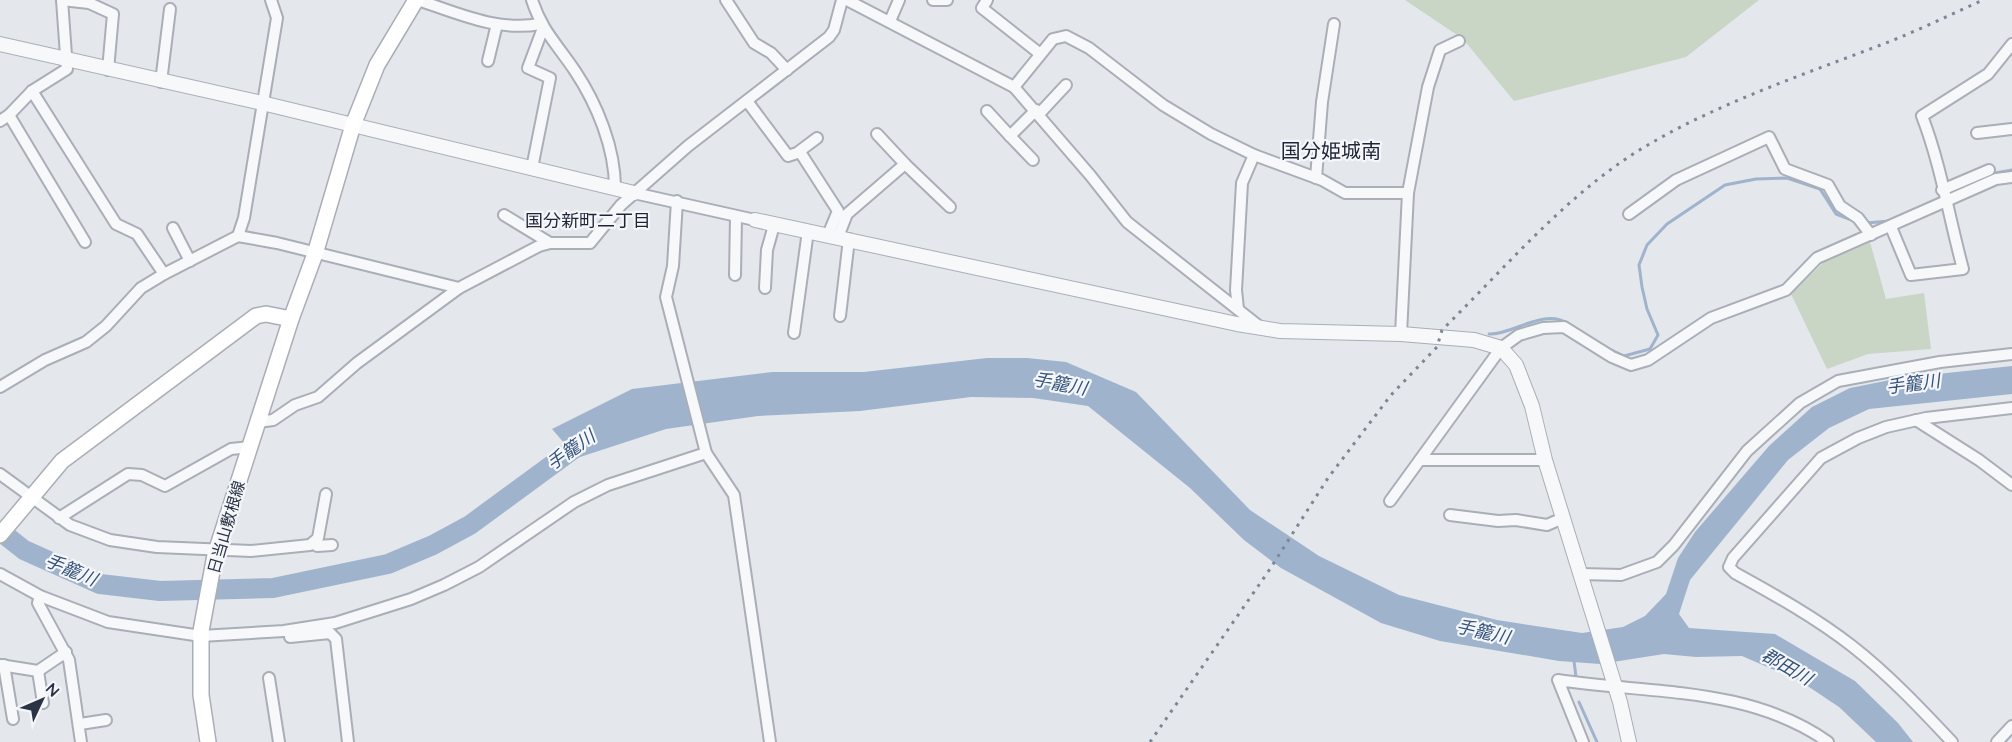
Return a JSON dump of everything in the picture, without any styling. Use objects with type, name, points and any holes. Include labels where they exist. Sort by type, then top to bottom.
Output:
[{"type":"main road","name":"日当山敷根線","points":[[208,742],[201,695],[201,634],[216,553],[291,319],[315,254],[353,125],[377,65],[417,0]]},
{"type":"main road","points":[[0,535],[62,461],[84,442],[256,316],[266,314],[291,319]]},
{"type":"street","points":[[85,242],[5,118],[32,91],[67,69],[62,0],[89,3],[112,14],[108,70]]},
{"type":"street","points":[[238,236],[244,218],[277,18],[271,0]]},
{"type":"street","points":[[417,0],[497,24],[541,26]]},
{"type":"street","points":[[532,0],[541,26],[574,69],[595,109],[609,148],[615,188]]},
{"type":"street","points":[[726,0],[754,43],[771,53],[788,70]]},
{"type":"street","points":[[258,422],[273,420],[295,405],[318,397],[365,357],[459,288],[539,246],[550,243],[590,243],[621,205],[688,146],[788,70],[834,30],[842,0]]},
{"type":"street","points":[[847,0],[1014,87],[1127,222],[1260,327]]},
{"type":"street","points":[[890,21],[898,0]]},
{"type":"street","points":[[933,0],[947,0]]},
{"type":"street","points":[[987,0],[982,8],[1039,52]]},
{"type":"street","points":[[161,82],[170,9]]},
{"type":"street","points":[[488,61],[497,24]]},
{"type":"street","points":[[1316,178],[1322,102],[1334,24]]},
{"type":"street","points":[[532,168],[550,78],[528,68],[541,26]]},
{"type":"street","points":[[1014,87],[1039,52],[1061,35],[1080,42],[1163,105],[1211,134],[1254,155],[1316,178],[1345,193],[1408,193]]},
{"type":"street","points":[[1401,334],[1408,193],[1428,87],[1440,50],[1459,41]]},
{"type":"street","points":[[0,44],[262,103],[634,194],[677,201],[736,217],[839,237],[1140,304],[1280,330],[1401,334],[1474,340],[1501,348],[1516,365],[1532,406],[1545,460],[1616,689],[1629,742]]},
{"type":"street","points":[[1891,227],[1911,276],[1963,269],[1945,203],[1938,165],[1922,116],[1988,74],[2012,44]]},
{"type":"street","points":[[1010,136],[1065,85]]},
{"type":"street","points":[[32,91],[116,224],[137,234],[164,274]]},
{"type":"street","points":[[747,101],[788,156],[800,152],[817,138]]},
{"type":"street","points":[[987,111],[1033,160]]},
{"type":"street","points":[[1977,133],[2012,129]]},
{"type":"street","points":[[877,134],[950,207]]},
{"type":"street","points":[[1629,214],[1676,180],[1769,137],[1785,169],[1828,185],[1840,206],[1865,227]]},
{"type":"street","points":[[800,152],[838,211],[840,316]]},
{"type":"street","points":[[1238,309],[1236,290],[1242,183],[1254,155]]},
{"type":"street","points":[[839,237],[848,214],[905,164]]},
{"type":"street","points":[[1942,190],[1989,170]]},
{"type":"street","points":[[1390,501],[1501,348],[1519,335],[1544,328],[1564,327],[1612,357],[1630,364],[1648,360],[1711,318],[1786,290],[1817,258],[1865,227],[1891,227],[1996,179],[2012,177]]},
{"type":"street","points":[[677,201],[673,266],[666,297],[706,450],[734,495],[770,742]]},
{"type":"street","points":[[504,215],[550,243]]},
{"type":"street","points":[[735,275],[736,217]]},
{"type":"street","points":[[765,288],[767,250],[774,225]]},
{"type":"street","points":[[172,228],[190,261]]},
{"type":"street","points":[[794,333],[808,231]]},
{"type":"street","points":[[0,387],[45,360],[86,342],[106,326],[141,288],[238,236],[278,243],[459,288]]},
{"type":"street","points":[[1582,577],[1621,575],[1657,562],[1674,545],[1747,451],[1800,403],[1838,381],[1940,362],[2012,354]]},
{"type":"street","points":[[1952,742],[1907,695],[1853,646],[1787,601],[1735,573],[1729,567],[1733,558],[1821,458],[1858,438],[1916,420],[2012,408]]},
{"type":"street","points":[[1916,420],[1979,460],[2012,485]]},
{"type":"street","points":[[59,518],[128,474],[142,475],[165,486],[231,449],[250,447]]},
{"type":"street","points":[[0,574],[40,596],[108,622],[201,634],[284,632],[334,623],[411,599],[479,567],[574,502],[597,490],[706,450]]},
{"type":"street","points":[[1420,460],[1545,460]]},
{"type":"street","points":[[0,474],[27,502],[70,525],[110,540],[216,553],[314,543],[317,546],[332,545]]},
{"type":"street","points":[[314,543],[318,538],[326,494]]},
{"type":"street","points":[[1450,516],[1516,520],[1547,525],[1563,518]]},
{"type":"street","points":[[40,596],[38,603],[69,660],[81,742]]},
{"type":"street","points":[[284,632],[288,637],[330,633],[336,639],[348,742]]},
{"type":"street","points":[[13,719],[2,665],[38,671],[66,652]]},
{"type":"street","points":[[38,671],[43,703]]},
{"type":"street","points":[[269,678],[279,742]]},
{"type":"street","points":[[1569,742],[1582,740],[1558,680],[1616,689],[1698,694],[1753,706],[1784,718],[1828,742]]},
{"type":"street","points":[[80,724],[106,720]]},
{"type":"street","points":[[1997,742],[2012,726]]},
{"type":"green space","points":[[1405,0],[1759,0],[1686,57],[1514,101],[1463,39]]},
{"type":"green space","points":[[1870,242],[1886,299],[1924,293],[1931,349],[1868,354],[1827,369],[1791,294],[1825,261]]},
{"type":"water","name":"郡田川","points":[[987,358],[1027,358],[1066,362],[1136,392],[1250,510],[1319,556],[1399,595],[1497,620],[1582,633],[1623,627],[1645,616],[1666,594],[1678,558],[1695,532],[1769,446],[1812,407],[1850,388],[1900,378],[2012,366],[2012,394],[1869,409],[1829,428],[1788,460],[1690,580],[1679,614],[1689,628],[1775,634],[1855,681],[1898,723],[1913,742],[1876,742],[1839,707],[1800,681],[1742,656],[1696,657],[1664,654],[1600,664],[1559,661],[1440,641],[1381,623],[1281,568],[1244,540],[1190,488],[1088,406],[1033,398],[971,397],[860,411],[758,416],[666,429],[577,458],[552,429],[632,389],[772,372],[864,372]]},
{"type":"waterway","points":[[1990,174],[2012,170]]},
{"type":"waterway","points":[[1607,348],[1624,356],[1650,349],[1658,335],[1647,309],[1639,265],[1647,245],[1667,224],[1725,185],[1756,179],[1787,178],[1820,189],[1836,214],[1857,222]]},
{"type":"waterway","points":[[1950,194],[1974,182]]},
{"type":"waterway","points":[[1866,223],[1890,221]]},
{"type":"waterway","points":[[1489,334],[1539,320],[1559,320],[1569,324]]},
{"type":"waterway","name":"手籠川","points":[[0,531],[24,550],[100,584],[160,591],[273,588],[388,564],[433,545],[470,525],[590,437]]},
{"type":"waterway","points":[[1574,661],[1576,677]]},
{"type":"waterway","points":[[1579,702],[1597,742]]},
{"type":"railway","points":[[1150,742],[1270,569],[1328,478],[1391,395],[1437,347],[1442,330],[1510,260],[1581,193],[1633,154],[1696,119],[1762,90],[1896,39],[1983,0]]},
{"type":"district","name":"国分姫城南","points":[[1331,151]]},
{"type":"district","name":"国分新町二丁目","points":[[588,221]]}]
